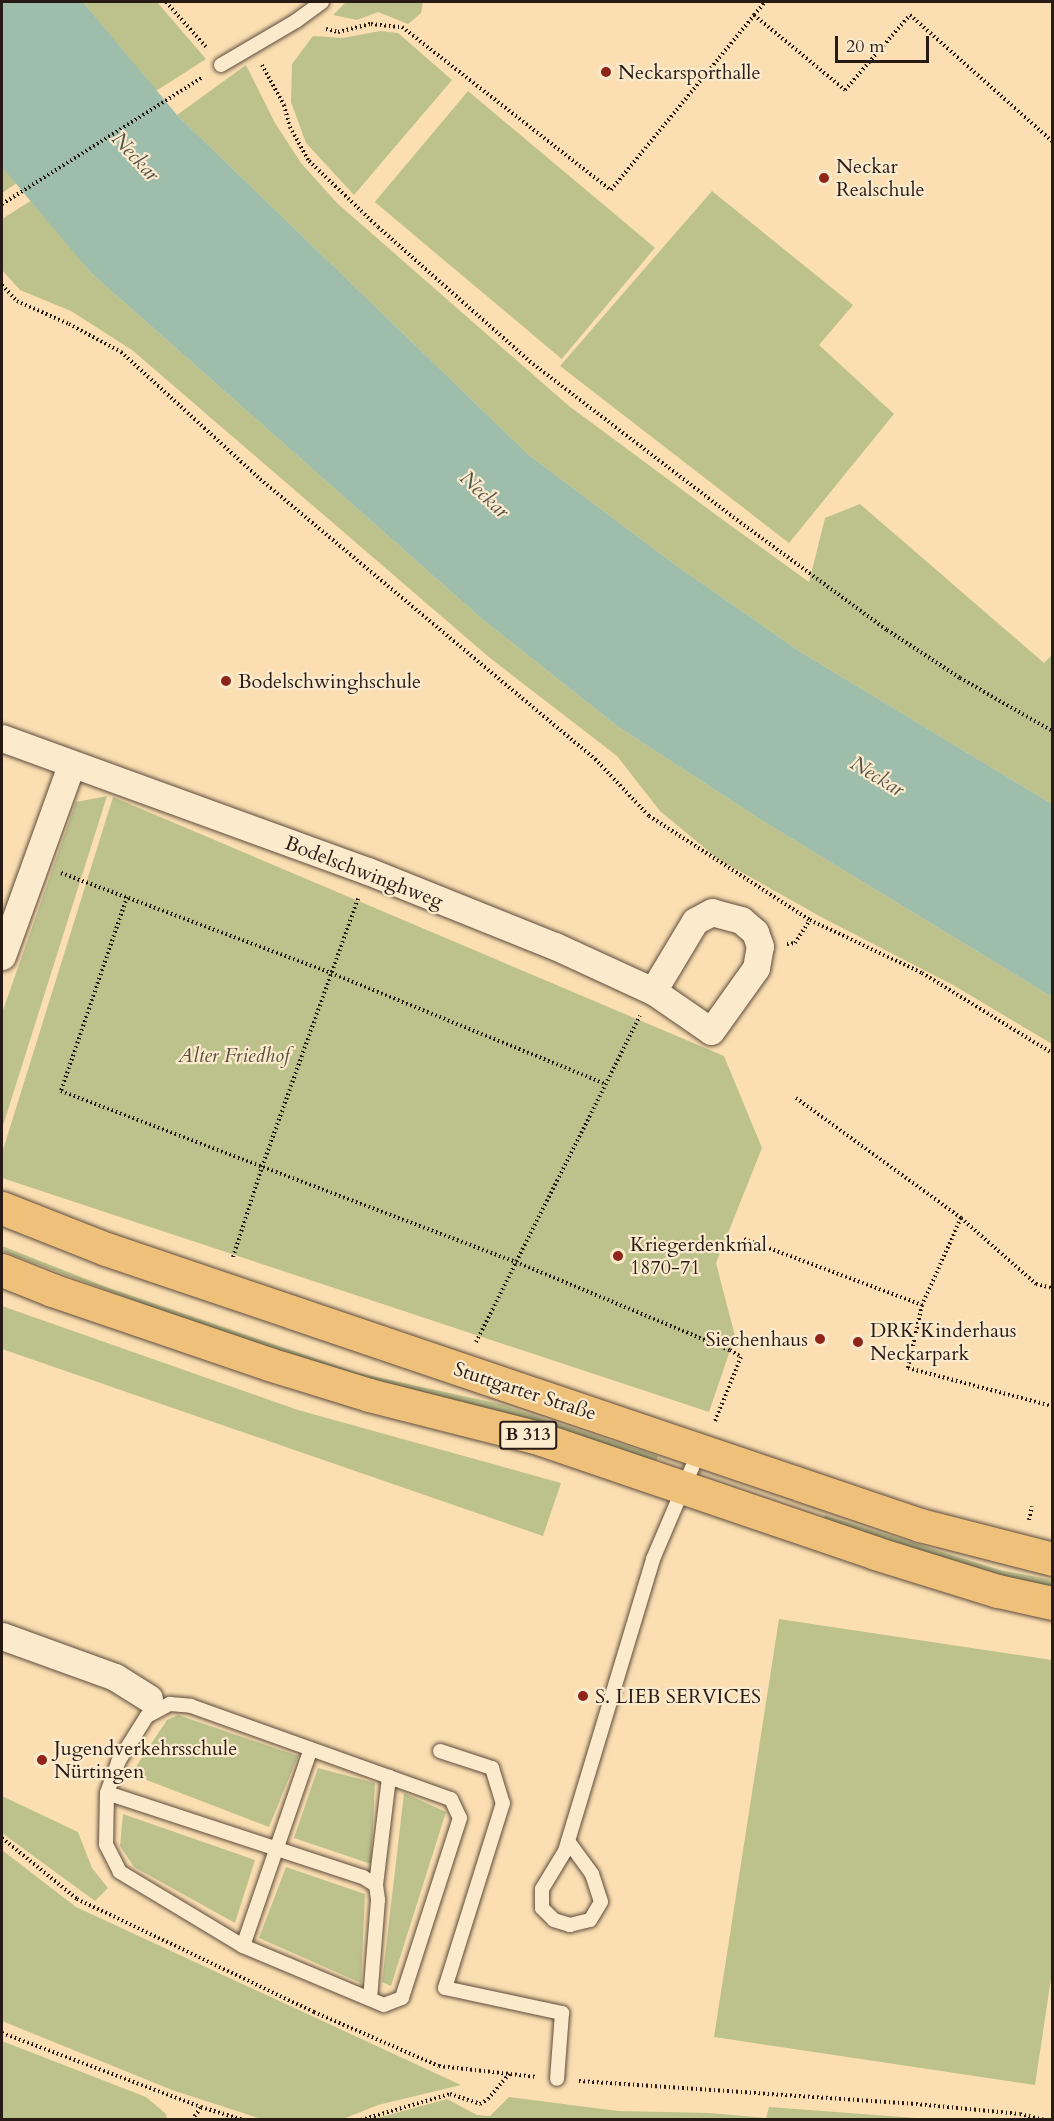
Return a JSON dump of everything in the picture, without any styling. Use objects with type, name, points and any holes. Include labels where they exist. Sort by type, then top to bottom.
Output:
[{"type":"main road","name":"Stuttgarter Straße","points":[[2,1208],[106,1249],[707,1436],[920,1524],[1053,1559]]},
{"type":"main road","name":"Stuttgarter Straße","points":[[2,1270],[52,1290],[269,1364],[369,1395],[535,1437],[975,1584],[1053,1603]]},
{"type":"street","name":"Bodelschwinghweg","points":[[2,738],[71,765],[368,871],[555,946],[653,990]]},
{"type":"street","points":[[2,956],[71,765]]},
{"type":"street","points":[[2,1636],[115,1677],[155,1703]]},
{"type":"lane","points":[[221,65],[296,21],[322,2]]},
{"type":"lane","points":[[568,1840],[592,1874],[601,1902],[590,1920],[570,1924],[555,1920],[542,1908],[542,1889],[568,1840],[653,1559],[707,1436]]},
{"type":"lane","points":[[155,1703],[191,1706],[451,1799],[460,1818],[402,1998],[384,2005],[243,1946],[120,1872],[106,1845],[107,1793],[118,1761],[155,1703]]},
{"type":"lane","points":[[243,1946],[311,1749]]},
{"type":"lane","points":[[440,1751],[492,1768],[503,1803],[445,1988],[562,2013],[557,2079]]},
{"type":"lane","points":[[370,1999],[378,1900],[376,1885],[389,1777]]},
{"type":"lane","points":[[107,1793],[363,1877],[376,1885]]},
{"type":"path","points":[[166,2],[221,65]]},
{"type":"path","points":[[296,21],[338,32],[371,24],[402,27],[611,190],[765,2]]},
{"type":"path","points":[[754,15],[845,90],[910,15],[1053,141]]},
{"type":"path","points":[[250,49],[284,105],[290,128],[309,161],[378,227],[534,364],[733,517],[887,630],[960,678],[1053,731]]},
{"type":"path","points":[[2,204],[191,84]]},
{"type":"path","points":[[2,285],[17,301],[69,324],[121,352],[260,479],[596,759],[649,816],[810,920],[922,973],[1053,1053]]},
{"type":"path","points":[[35,863],[331,973],[606,1084]]},
{"type":"path","points":[[231,1263],[262,1167],[368,871]]},
{"type":"path","points":[[127,897],[61,1091],[516,1262],[730,1350],[741,1357],[707,1436]]},
{"type":"path","points":[[471,1350],[653,990]]},
{"type":"path","points":[[796,1098],[961,1218],[1036,1284],[1053,1288]]},
{"type":"path","points":[[961,1218],[922,1305],[908,1368],[1053,1406]]},
{"type":"path","points":[[744,1239],[922,1305]]},
{"type":"path","points":[[2,2033],[201,2107],[243,2120]]},
{"type":"path","points":[[361,2120],[450,2094],[480,2104],[488,2099],[509,2074]]},
{"type":"path","points":[[651,2086],[916,2104],[1020,2114],[1044,2120]]},
{"type":"path","points":[[192,2120],[201,2107]]},
{"type":"green space","points":[[83,2],[157,2],[206,59],[156,91]]},
{"type":"green space","points":[[346,2],[423,2],[421,13],[408,24],[378,12],[357,20],[333,15]]},
{"type":"green space","points":[[380,31],[398,33],[452,80],[354,195],[306,143],[291,102],[292,64],[313,36],[343,38]]},
{"type":"green space","points":[[246,65],[275,123],[301,163],[337,203],[569,406],[719,517],[809,582],[825,518],[860,504],[1044,663],[1052,655],[1052,804],[799,651],[677,566],[529,455],[177,115]]},
{"type":"green space","points":[[468,91],[655,248],[562,359],[375,202]]},
{"type":"green space","points":[[2,167],[17,183],[2,193]]},
{"type":"green space","points":[[712,191],[853,305],[819,345],[894,414],[789,543],[560,366]]},
{"type":"green space","points":[[32,200],[91,273],[482,619],[617,726],[766,823],[1052,997],[1052,1044],[953,985],[823,918],[718,859],[660,811],[617,756],[490,658],[132,350],[71,311],[20,290],[2,270],[2,219]]},
{"type":"green space","points":[[107,796],[2,1129],[2,1013],[76,802]]},
{"type":"green space","name":"Alter Friedhof","points":[[113,797],[724,1056],[762,1148],[716,1263],[735,1336],[709,1412],[2,1178],[2,1153]]},
{"type":"green space","points":[[2,1246],[109,1288],[358,1373],[500,1404],[658,1456],[655,1464],[299,1362],[2,1251]]},
{"type":"green space","points":[[2,1306],[298,1410],[561,1483],[543,1536],[2,1349]]},
{"type":"green space","points":[[825,1515],[1000,1570],[1052,1580],[1052,1589],[1011,1580],[823,1522]]},
{"type":"green space","points":[[779,1619],[1052,1660],[1052,1972],[1035,2085],[714,2037]]},
{"type":"green space","points":[[178,1715],[298,1756],[269,1827],[131,1774],[167,1720]]},
{"type":"green space","points":[[318,1768],[375,1783],[371,1864],[294,1838]]},
{"type":"green space","points":[[404,1793],[446,1812],[391,1986],[382,1982]]},
{"type":"green space","points":[[2,1796],[78,1832],[92,1868],[108,1888],[95,1901],[2,1833]]},
{"type":"green space","points":[[123,1814],[255,1860],[235,1923],[134,1867],[120,1846]]},
{"type":"green space","points":[[2,1850],[76,1907],[461,2085],[378,2105],[343,2119],[261,2119],[172,2090],[2,2021]]},
{"type":"green space","points":[[286,1867],[365,1894],[361,1983],[259,1938]]},
{"type":"green space","points":[[2,2041],[146,2097],[166,2114],[167,2119],[2,2119]]},
{"type":"green space","points":[[509,2097],[618,2111],[710,2113],[766,2118],[769,2107],[929,2119],[374,2119],[447,2099],[477,2115],[490,2116]]},
{"type":"water","name":"Neckar","points":[[2,2],[83,2],[177,115],[529,455],[677,566],[799,651],[1052,804],[1052,997],[766,823],[617,726],[482,619],[91,273],[2,167]]},
{"type":"place","name":"Neckarsporthalle","points":[[606,72]]},
{"type":"place","name":"Neckar Realschule","points":[[824,178]]},
{"type":"place","name":"Bodelschwinghschule","points":[[226,681]]},
{"type":"place","name":"Kriegerdenkmal 1870-71","points":[[618,1256]]},
{"type":"place","name":"Siechenhaus","points":[[820,1339]]},
{"type":"place","name":"DRK Kinderhaus Neckarpark","points":[[858,1342]]},
{"type":"place","name":"S. LIEB SERVICES","points":[[583,1696]]},
{"type":"place","name":"Jugendverkehrsschule Nürtingen","points":[[42,1760]]}]
